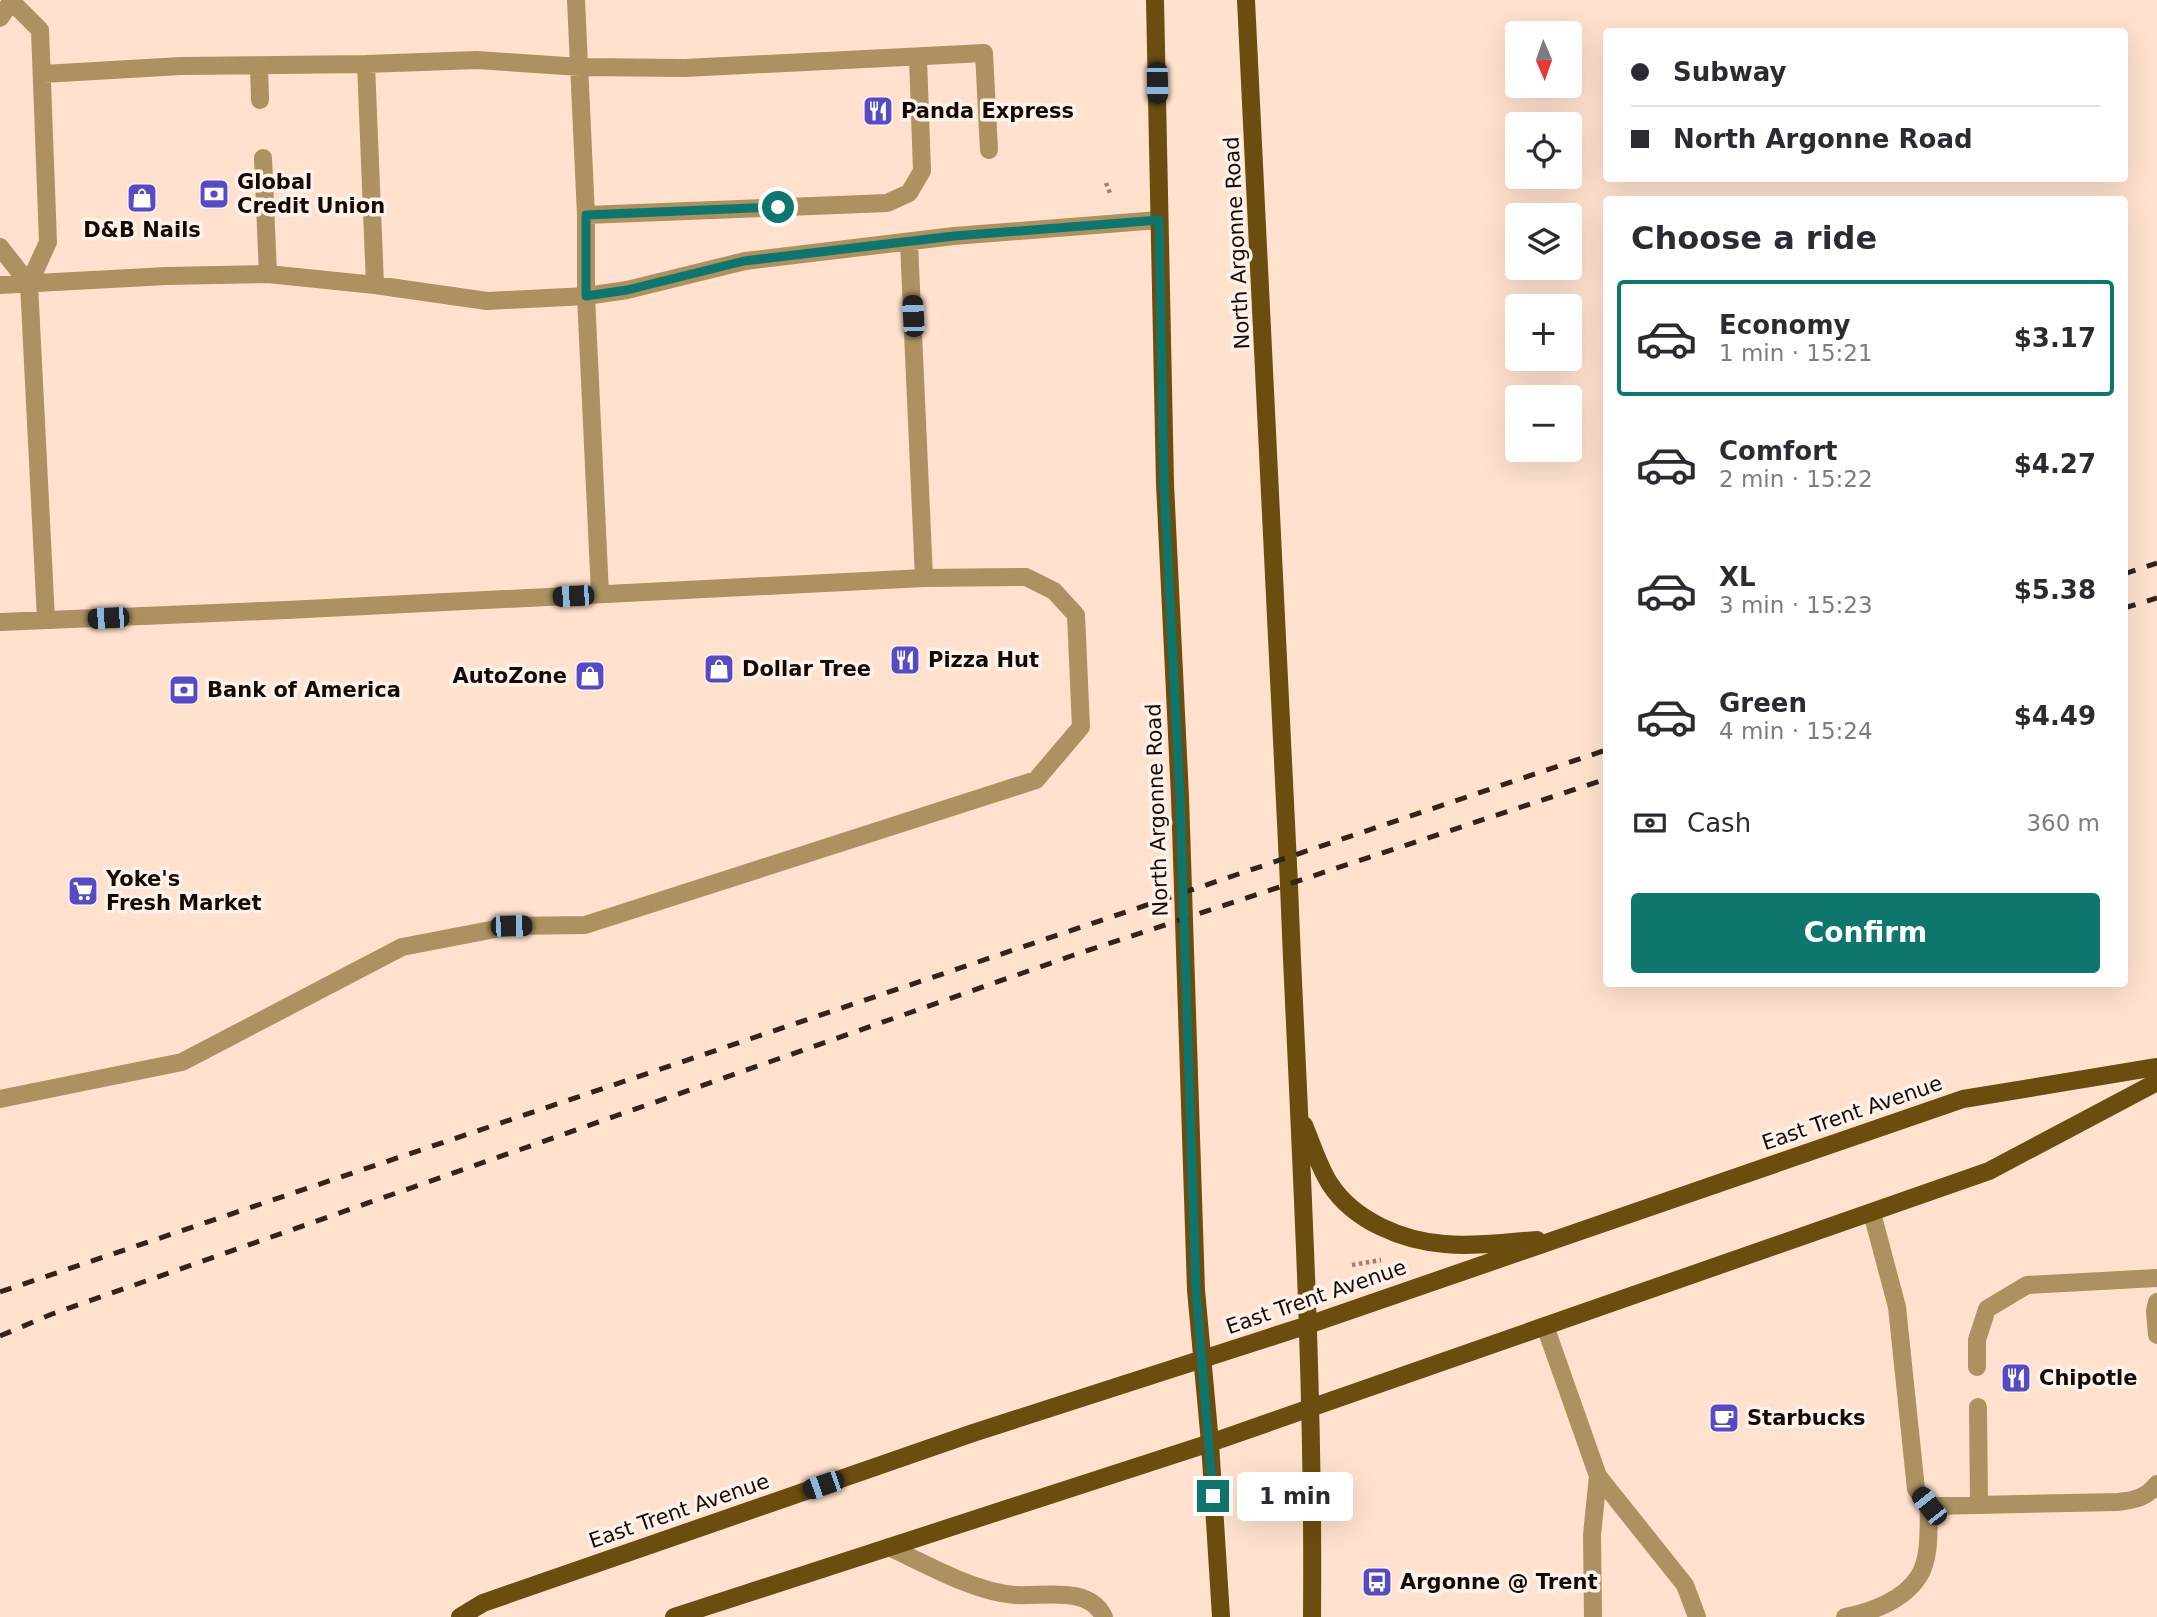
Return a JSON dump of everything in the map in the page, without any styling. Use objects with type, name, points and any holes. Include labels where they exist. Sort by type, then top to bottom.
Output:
[{"type":"main road","name":"North Argonne Road","points":[[1155,0],[1164,484],[1180,797],[1196,1290],[1210,1443],[1221,1617]]},
{"type":"main road","name":"North Argonne Road","points":[[1246,0],[1269,416],[1308,1325],[1312,1617]]},
{"type":"main road","name":"East Trent Avenue","points":[[460,1617],[483,1603],[973,1433],[1308,1325],[1963,1099],[2157,1067]]},
{"type":"main road","points":[[674,1617],[1210,1443],[1989,1171],[2157,1082]]},
{"type":"main road","points":[[1299,1112],[1330,1184],[1352,1209],[1384,1228],[1416,1240],[1447,1245],[1557,1239]]},
{"type":"lane","points":[[576,0],[600,594]]},
{"type":"lane","points":[[0,18],[10,1],[40,30],[48,242],[29,284],[46,620]]},
{"type":"lane","points":[[43,74],[181,65],[259,66],[477,60],[580,67],[685,68],[984,53],[989,150]]},
{"type":"lane","points":[[586,215],[887,203],[909,193],[922,171],[918,58]]},
{"type":"lane","points":[[366,64],[375,285]]},
{"type":"lane","points":[[259,66],[260,100]]},
{"type":"lane","points":[[263,158],[268,274]]},
{"type":"lane","points":[[0,285],[166,276],[268,274],[375,285],[487,301],[586,296],[627,290],[744,261],[954,236],[1159,220]]},
{"type":"lane","points":[[909,243],[924,578]]},
{"type":"lane","points":[[0,247],[29,284]]},
{"type":"lane","points":[[0,622],[924,578],[1026,577],[1054,591],[1076,615],[1081,727],[1036,780],[585,925],[511,926],[402,947],[182,1062],[0,1100]]},
{"type":"lane","points":[[1845,1617],[1860,1614],[1902,1596],[1920,1575],[1927,1549],[1929,1506],[1916,1489],[1897,1307],[1872,1213]]},
{"type":"lane","points":[[1977,1367],[1978,1340],[1987,1309],[2027,1285],[2157,1278]]},
{"type":"lane","points":[[2157,1302],[2157,1335]]},
{"type":"lane","points":[[1545,1326],[1598,1476],[1685,1585],[1697,1617]]},
{"type":"lane","points":[[1978,1407],[1979,1505]]},
{"type":"lane","points":[[1593,1617],[1592,1535],[1598,1476]]},
{"type":"lane","points":[[1929,1506],[2137,1500],[2148,1495],[2157,1484]]},
{"type":"lane","points":[[889,1547],[978,1587],[1013,1595],[1065,1594],[1086,1599],[1102,1612],[1104,1617]]},
{"type":"path","points":[[1352,1265],[1381,1260]]},
{"type":"railway","points":[[2128,573],[2157,563]]},
{"type":"railway","points":[[2128,607],[2157,598]]},
{"type":"railway","points":[[0,1292],[1603,751]]},
{"type":"railway","points":[[0,1336],[52,1314],[1071,956],[1603,780]]},
{"type":"place","name":"Panda Express","points":[[878,111]]},
{"type":"place","name":"Global Credit Union","points":[[214,194]]},
{"type":"place","name":"D&B Nails","points":[[142,198]]},
{"type":"place","name":"Pizza Hut","points":[[905,660]]},
{"type":"place","name":"Dollar Tree","points":[[719,669]]},
{"type":"place","name":"AutoZone","points":[[590,676]]},
{"type":"place","name":"Bank of America","points":[[184,690]]},
{"type":"place","name":"Yoke's Fresh Market","points":[[83,891]]},
{"type":"place","name":"Chipotle","points":[[2016,1378]]},
{"type":"place","name":"Starbucks","points":[[1724,1418]]},
{"type":"place","name":"Argonne @ Trent","points":[[1377,1582]]},
{"type":"route","points":[[778,207],[586,215],[586,296],[627,290],[744,261],[954,236],[1159,220],[1164,484],[1180,797],[1196,1290],[1213,1496]]}]
